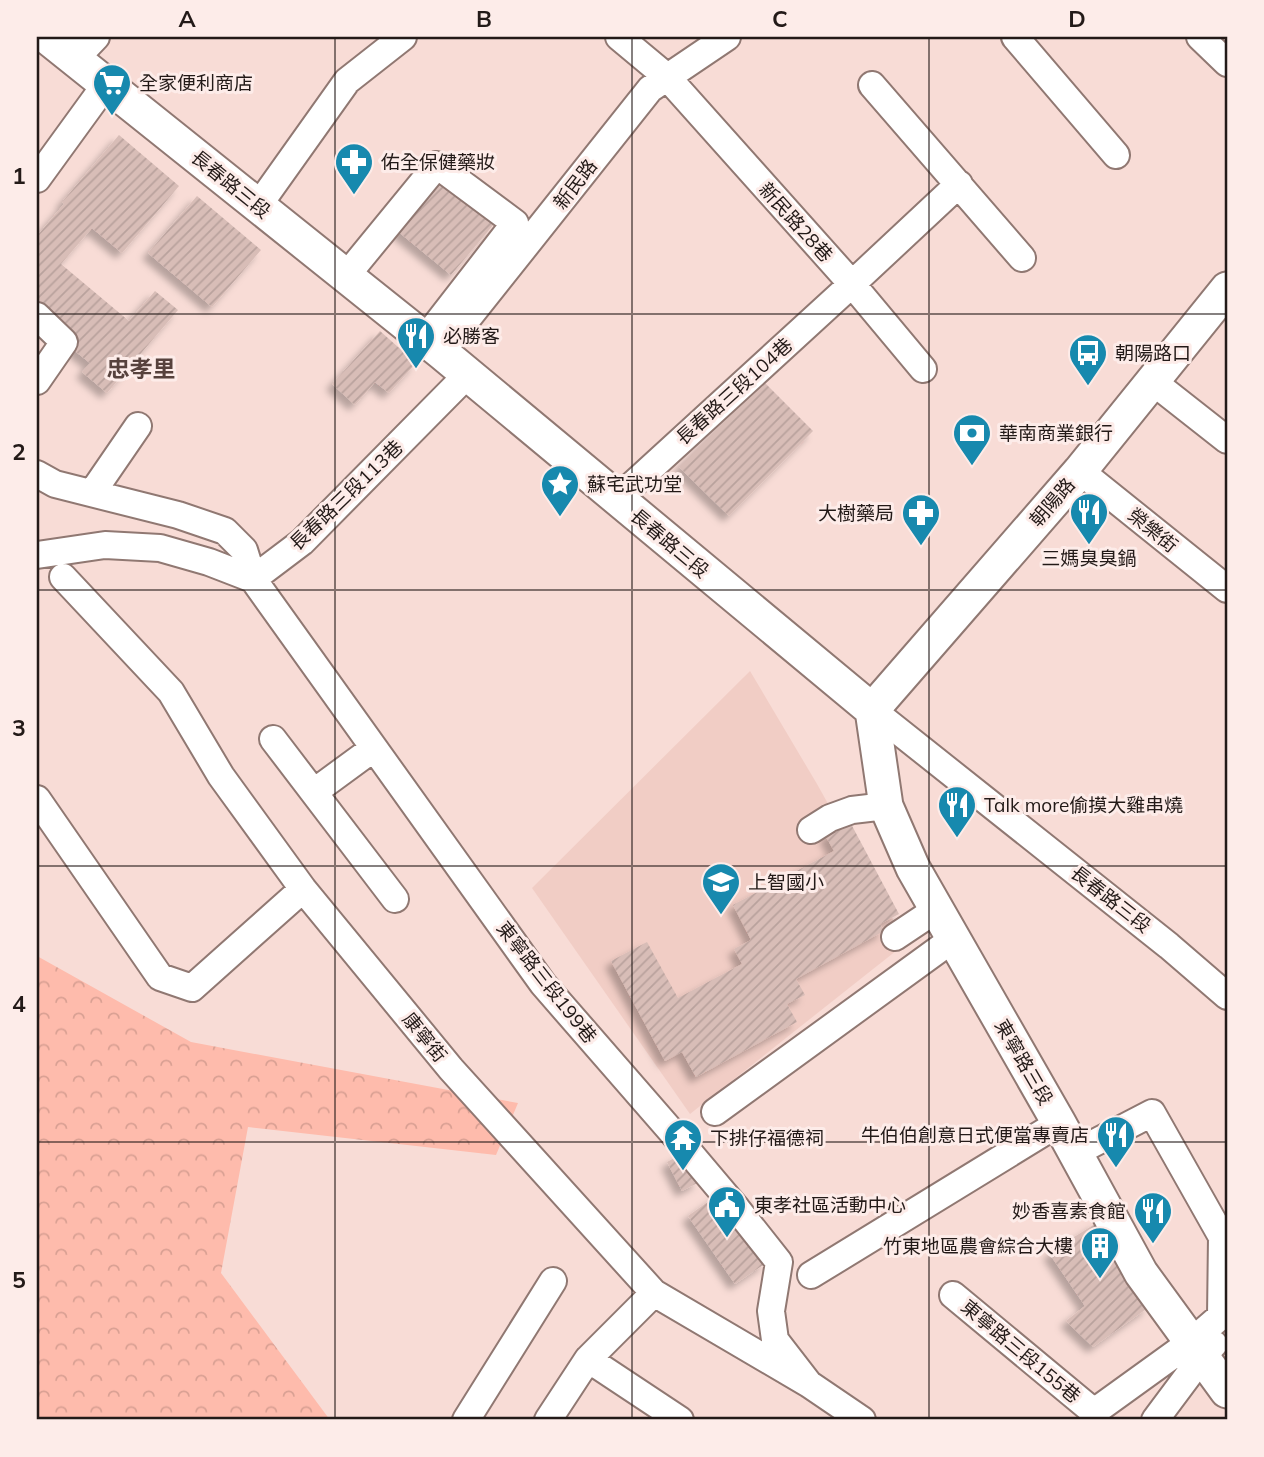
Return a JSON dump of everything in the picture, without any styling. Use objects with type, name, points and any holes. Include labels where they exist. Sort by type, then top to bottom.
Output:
[{"type":"main road","name":"長春路三段","points":[[47,37],[85,48],[106,84],[433,346],[872,710]]},
{"type":"main road","name":"朝陽路","points":[[872,710],[1080,471],[1227,289]]},
{"type":"main road","name":"東寧路三段","points":[[872,710],[886,806],[913,868],[1059,1123],[1141,1273],[1227,1391]]},
{"type":"street","points":[[258,206],[348,81],[403,37]]},
{"type":"street","name":"新民路28巷","points":[[619,37],[667,77],[852,284],[923,369]]},
{"type":"street","name":"新民路","points":[[433,346],[650,89],[727,37]]},
{"type":"street","points":[[1015,37],[1116,155]]},
{"type":"street","points":[[1200,37],[1227,63]]},
{"type":"street","points":[[37,179],[106,84]]},
{"type":"street","points":[[872,85],[1022,258]]},
{"type":"street","points":[[346,276],[437,165],[515,223],[433,346]]},
{"type":"street","name":"長春路三段104巷","points":[[617,499],[958,184]]},
{"type":"street","points":[[37,316],[64,342],[37,381]]},
{"type":"street","name":"長春路三段113巷","points":[[253,579],[302,542],[467,375]]},
{"type":"street","points":[[1152,381],[1227,439]]},
{"type":"street","points":[[92,493],[138,426]]},
{"type":"street","name":"榮樂街","points":[[1080,471],[1227,589]]},
{"type":"street","points":[[37,474],[55,484],[178,515],[225,531],[244,550],[253,579]]},
{"type":"street","points":[[37,555],[105,545],[160,548],[209,562],[253,579]]},
{"type":"street","name":"康寧街","points":[[63,577],[171,692],[220,776],[303,889],[451,1069],[654,1293],[809,1384],[862,1420]]},
{"type":"street","name":"東寧路三段199巷","points":[[253,579],[543,984],[678,1139],[779,1262],[771,1311],[775,1340],[809,1384]]},
{"type":"street","name":"長春路三段","points":[[872,710],[1169,946],[1227,996]]},
{"type":"street","points":[[273,739],[395,899]]},
{"type":"street","points":[[314,792],[374,748]]},
{"type":"street","points":[[37,799],[160,976],[192,988],[303,889]]},
{"type":"street","points":[[811,830],[830,818],[852,810],[886,806]]},
{"type":"street","points":[[895,937],[937,909]]},
{"type":"street","points":[[715,1112],[953,939]]},
{"type":"street","points":[[1075,1153],[1152,1113],[1222,1237],[1221,1316],[1197,1349],[1155,1420]]},
{"type":"street","points":[[810,1275],[1059,1123]]},
{"type":"street","points":[[466,1420],[552,1281]]},
{"type":"street","points":[[556,1417],[588,1359],[654,1293]]},
{"type":"street","name":"東寧路三段155巷","points":[[953,1295],[1094,1412],[1197,1349]]},
{"type":"street","points":[[1197,1349],[1227,1329]]},
{"type":"street","points":[[588,1359],[680,1420]]},
{"type":"shaded area","name":"上智國小","points":[[750,671],[906,943],[690,1114],[532,888]]},
{"type":"green space","points":[[37,956],[191,1042],[518,1103],[496,1155],[248,1127],[221,1273],[330,1420],[37,1420]]},
{"type":"building","points":[[119,135],[179,186],[122,253],[92,228],[61,264],[129,321],[155,291],[178,310],[107,393],[82,372],[90,363],[37,321],[37,236]]},
{"type":"building","points":[[438,178],[494,224],[451,275],[395,229]]},
{"type":"building","points":[[197,196],[261,250],[212,307],[148,253]]},
{"type":"building","points":[[380,331],[416,363],[389,393],[375,382],[355,405],[332,384]]},
{"type":"building","points":[[764,382],[813,431],[729,516],[679,467]]},
{"type":"building","points":[[850,822],[899,914],[880,924],[884,931],[796,979],[805,995],[787,1004],[797,1022],[696,1077],[682,1052],[665,1061],[611,961],[647,942],[678,998],[742,964],[734,949],[751,940],[733,905],[834,851],[825,835]]},
{"type":"building","name":"下排仔福德祠","points":[[684,1153],[699,1182],[682,1191],[667,1162]]},
{"type":"building","name":"東孝社區活動中心","points":[[719,1194],[766,1263],[735,1284],[688,1216]]},
{"type":"building","name":"竹東地區農會綜合大樓","points":[[1098,1222],[1149,1307],[1093,1347],[1066,1321],[1085,1306],[1049,1253]]},
{"type":"place","name":"全家便利商店","points":[[112,117]]},
{"type":"place","name":"佑全保健藥妝","points":[[354,196]]},
{"type":"place","name":"必勝客","points":[[416,370]]},
{"type":"place","name":"朝陽路口","points":[[1088,387]]},
{"type":"place","name":"華南商業銀行","points":[[972,467]]},
{"type":"place","name":"蘇宅武功堂","points":[[560,518]]},
{"type":"place","name":"三媽臭臭鍋","points":[[1089,546]]},
{"type":"place","name":"大樹藥局","points":[[921,547]]},
{"type":"place","name":"Talk more偷摸大雞串燒","points":[[957,839]]},
{"type":"place","name":"上智國小","points":[[721,916]]},
{"type":"place","name":"牛伯伯創意日式便當專賣店","points":[[1116,1169]]},
{"type":"place","name":"下排仔福德祠","points":[[683,1172]]},
{"type":"place","name":"東孝社區活動中心","points":[[727,1239]]},
{"type":"place","name":"妙香喜素食館","points":[[1153,1245]]},
{"type":"place","name":"竹東地區農會綜合大樓","points":[[1100,1280]]},
{"type":"district","name":"忠孝里","points":[[141,368]]}]
